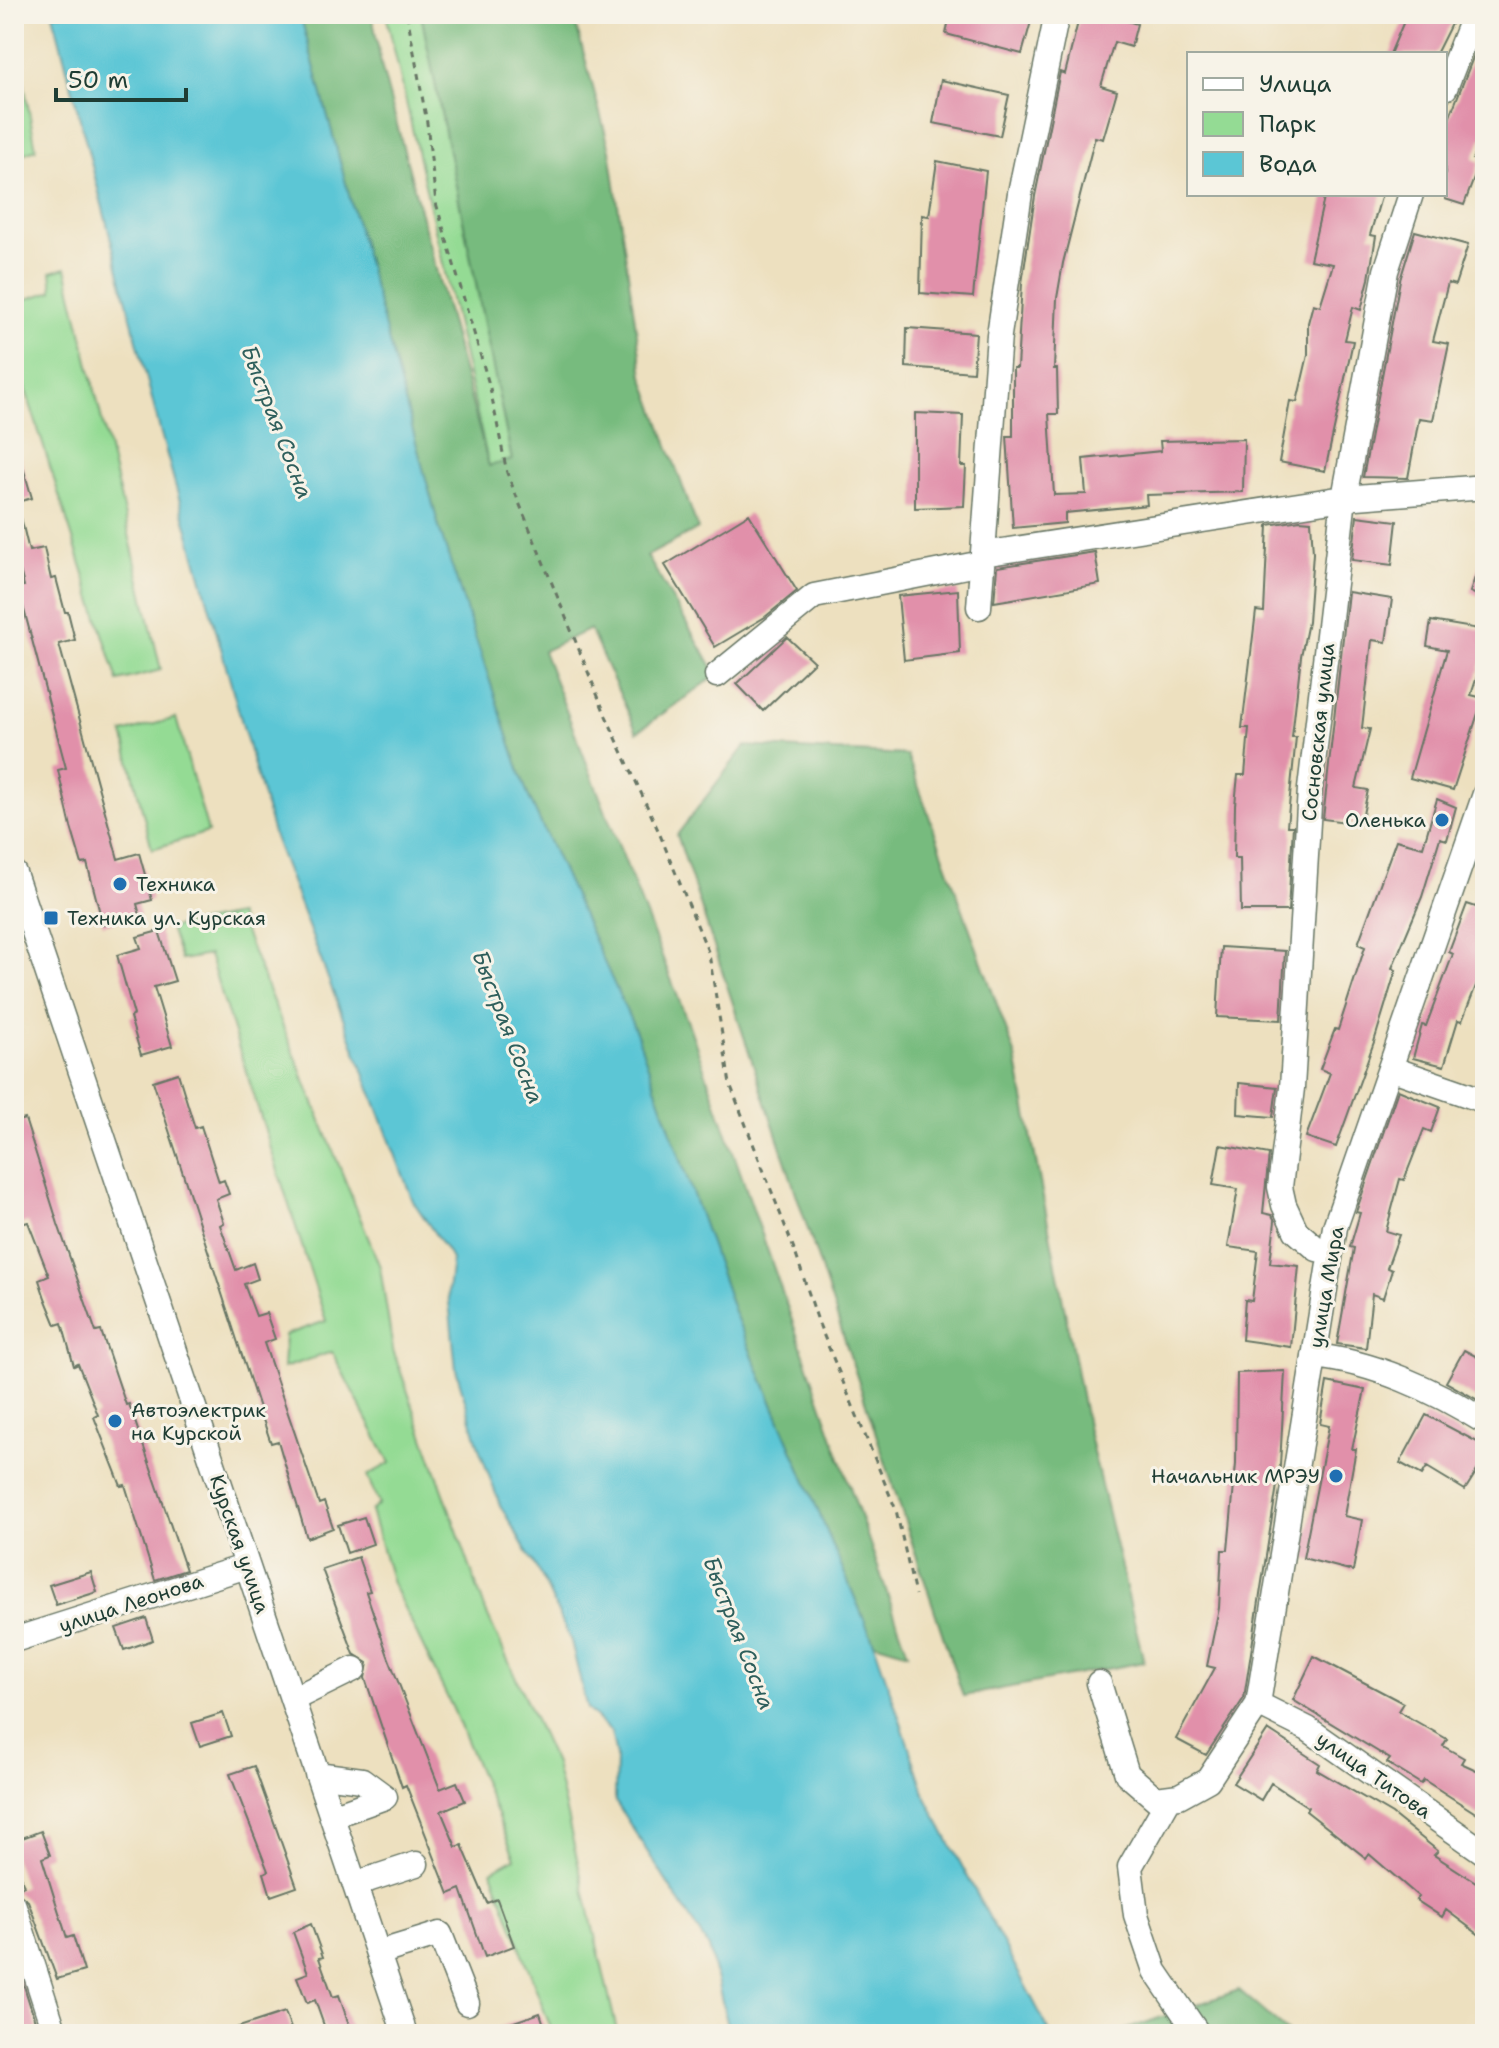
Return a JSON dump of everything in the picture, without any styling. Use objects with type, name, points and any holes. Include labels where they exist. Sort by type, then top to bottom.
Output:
[{"type":"street","points":[[979,607],[999,335],[1020,193],[1057,14]]},
{"type":"street","points":[[1447,83],[1474,14]]},
{"type":"street","name":"Сосновская улица","points":[[1331,1252],[1317,1249],[1296,1231],[1280,1187],[1292,1088],[1310,789],[1344,498],[1386,271],[1410,196]]},
{"type":"street","points":[[717,675],[814,596],[982,558],[1344,498],[1485,487]]},
{"type":"street","name":"улица Мира","points":[[1258,1704],[1335,1227],[1485,794]]},
{"type":"street","name":"Курская улица","points":[[14,873],[405,2034]]},
{"type":"street","points":[[1390,1068],[1485,1101]]},
{"type":"street","points":[[1314,1356],[1350,1359],[1457,1404],[1485,1422]]},
{"type":"street","name":"улица Леонова","points":[[14,1640],[247,1566]]},
{"type":"street","points":[[293,1699],[354,1669]]},
{"type":"street","points":[[1099,1683],[1127,1774],[1156,1799],[1179,1796],[1208,1780],[1258,1704]]},
{"type":"street","name":"улица Титова","points":[[1258,1704],[1308,1729],[1485,1853]]},
{"type":"street","points":[[317,1774],[362,1780],[385,1797],[332,1816]]},
{"type":"street","points":[[1170,1797],[1130,1867],[1136,1915],[1155,1971],[1198,2034]]},
{"type":"street","points":[[355,1884],[416,1864]]},
{"type":"street","points":[[14,1906],[55,2034]]},
{"type":"street","points":[[378,1953],[440,1934],[467,2003]]},
{"type":"path","points":[[407,14],[427,123],[436,203],[490,388],[507,473],[606,716],[658,830],[709,954],[730,1084],[794,1249],[819,1324],[896,1510],[915,1595]]},
{"type":"green space","points":[[300,14],[372,14],[382,69],[489,466],[512,460],[421,14],[573,14],[610,150],[643,376],[698,529],[647,556],[717,675],[637,732],[590,629],[543,651],[690,1028],[908,1653],[874,1643],[734,1312],[636,1032],[527,793],[440,531]]},
{"type":"green space","points":[[386,14],[421,14],[512,461],[489,466]]},
{"type":"green space","points":[[14,30],[36,149],[14,157]]},
{"type":"green space","points":[[66,268],[161,670],[118,681],[14,353],[14,310],[17,302],[53,291],[51,272]]},
{"type":"green space","points":[[176,718],[208,832],[152,849],[123,733]]},
{"type":"green space","points":[[745,746],[907,755],[1016,1057],[1088,1431],[1144,1662],[963,1696],[677,835]]},
{"type":"green space","points":[[238,915],[380,1267],[393,1350],[486,1612],[555,1764],[617,2031],[553,2034],[492,1871],[515,1858],[453,1709],[392,1583],[371,1511],[379,1504],[367,1476],[390,1463],[332,1352],[283,1368],[285,1335],[326,1321],[209,955],[181,960],[170,928]]},
{"type":"green space","points":[[1239,1990],[1290,2034],[1114,2034]]},
{"type":"water","name":"Быстрая Сосна","points":[[53,14],[300,14],[440,531],[527,793],[636,1032],[734,1312],[874,1643],[927,1800],[1051,2034],[730,2034],[709,1948],[615,1801],[616,1756],[611,1732],[587,1709],[571,1641],[542,1578],[500,1505],[480,1451],[456,1369],[448,1292],[452,1259],[413,1201],[274,837],[161,434]]},
{"type":"building","points":[[950,14],[1019,14],[1032,18],[1022,54],[946,34]]},
{"type":"building","points":[[1080,14],[1105,14],[1137,24],[1131,47],[1114,42],[1101,86],[1117,91],[1103,139],[1095,137],[1063,263],[1057,298],[1054,369],[1057,369],[1058,414],[1049,414],[1054,495],[1086,494],[1083,459],[1161,451],[1160,441],[1244,439],[1243,492],[1146,495],[1147,505],[1065,513],[1065,523],[1013,528],[1007,436],[1013,436],[1013,368],[1017,368],[1022,283],[1035,196],[1060,72],[1065,74]]},
{"type":"building","points":[[1407,14],[1456,14],[1437,52],[1391,52]]},
{"type":"building","points":[[1485,27],[1485,131],[1473,159],[1480,162],[1464,205],[1445,199],[1447,124]]},
{"type":"building","points":[[941,80],[1009,95],[1000,136],[933,123]]},
{"type":"building","points":[[937,161],[986,171],[973,297],[920,293],[922,215],[929,216]]},
{"type":"building","points":[[1325,196],[1381,196],[1370,235],[1376,236],[1369,279],[1361,310],[1353,307],[1345,340],[1353,341],[1325,471],[1279,462],[1290,401],[1297,402],[1308,355],[1308,323],[1313,304],[1320,306],[1333,264],[1310,260]]},
{"type":"building","points":[[1415,231],[1468,245],[1455,285],[1448,283],[1433,341],[1449,344],[1433,420],[1419,418],[1408,478],[1363,477],[1400,280]]},
{"type":"building","points":[[907,328],[976,333],[973,372],[906,367]]},
{"type":"building","points":[[915,413],[963,415],[961,466],[966,466],[964,506],[915,508]]},
{"type":"building","points":[[18,450],[32,498],[14,503],[14,451]]},
{"type":"building","points":[[19,509],[29,551],[44,548],[51,579],[56,578],[65,612],[68,612],[75,640],[59,644],[118,859],[139,853],[152,900],[137,904],[140,915],[103,925],[87,863],[82,864],[71,827],[58,770],[66,768],[18,587],[24,586],[14,546],[14,510]]},
{"type":"building","points":[[749,514],[797,591],[765,617],[715,647],[665,565]]},
{"type":"building","points":[[1357,516],[1397,521],[1392,565],[1352,560]]},
{"type":"building","points":[[1311,521],[1313,553],[1308,622],[1292,737],[1296,737],[1287,826],[1293,826],[1288,911],[1241,911],[1240,858],[1234,858],[1235,805],[1238,775],[1245,775],[1249,728],[1242,728],[1256,611],[1264,612],[1268,525]]},
{"type":"building","points":[[1095,552],[1100,584],[994,602],[997,567]]},
{"type":"building","points":[[1485,554],[1485,599],[1470,592]]},
{"type":"building","points":[[958,590],[960,653],[904,660],[898,596]]},
{"type":"building","points":[[1348,592],[1392,599],[1386,642],[1372,640],[1362,728],[1370,729],[1356,788],[1368,790],[1361,824],[1323,819]]},
{"type":"building","points":[[1431,621],[1485,630],[1485,652],[1471,695],[1483,698],[1453,790],[1410,778],[1447,650],[1427,646]]},
{"type":"building","points":[[787,637],[814,662],[763,711],[737,684]]},
{"type":"building","points":[[1437,799],[1456,807],[1447,840],[1440,838],[1422,897],[1392,968],[1396,970],[1374,1042],[1336,1147],[1306,1137],[1330,1073],[1320,1069],[1335,1029],[1338,1030],[1365,947],[1358,944],[1396,840],[1423,847]]},
{"type":"building","points":[[1467,904],[1485,910],[1485,963],[1462,1021],[1458,1020],[1444,1066],[1413,1058],[1422,1025],[1426,1026],[1453,954],[1449,952]]},
{"type":"building","points":[[159,931],[175,981],[154,987],[172,1046],[141,1055],[130,1017],[134,1015],[117,955],[141,948],[137,937]]},
{"type":"building","points":[[1221,947],[1285,951],[1281,1020],[1217,1017]]},
{"type":"building","points":[[178,1073],[195,1128],[201,1126],[219,1182],[224,1180],[229,1194],[216,1199],[224,1223],[220,1225],[236,1270],[253,1263],[258,1279],[244,1284],[256,1316],[266,1313],[275,1339],[264,1343],[319,1504],[324,1502],[333,1528],[307,1538],[278,1441],[271,1443],[258,1405],[153,1081]]},
{"type":"building","points":[[1239,1083],[1277,1087],[1273,1117],[1238,1114]]},
{"type":"building","points":[[1398,1090],[1440,1107],[1431,1132],[1424,1129],[1404,1180],[1400,1179],[1386,1231],[1399,1235],[1387,1268],[1392,1270],[1383,1298],[1372,1294],[1366,1348],[1337,1344],[1354,1248],[1350,1247],[1360,1213],[1356,1212]]},
{"type":"building","points":[[25,1119],[96,1332],[101,1331],[126,1405],[129,1404],[186,1570],[155,1580],[125,1485],[121,1486],[94,1417],[98,1415],[78,1364],[74,1366],[62,1323],[56,1325],[45,1298],[39,1280],[49,1276],[28,1222],[18,1225],[14,1214],[14,1122]]},
{"type":"building","points":[[1220,1145],[1269,1154],[1263,1213],[1272,1215],[1275,1221],[1270,1263],[1299,1266],[1291,1347],[1242,1340],[1245,1300],[1252,1301],[1258,1251],[1228,1247],[1238,1189],[1213,1185]]},
{"type":"building","points":[[1464,1350],[1485,1361],[1485,1404],[1446,1382]]},
{"type":"building","points":[[1285,1371],[1280,1466],[1244,1698],[1206,1755],[1176,1739],[1215,1668],[1207,1666],[1219,1608],[1222,1550],[1228,1550],[1236,1464],[1237,1373]]},
{"type":"building","points":[[1327,1382],[1365,1390],[1352,1449],[1356,1449],[1344,1516],[1362,1520],[1353,1571],[1303,1558],[1329,1426],[1320,1424]]},
{"type":"building","points":[[1426,1415],[1485,1446],[1485,1458],[1465,1490],[1427,1467],[1422,1475],[1400,1463]]},
{"type":"building","points":[[364,1517],[373,1544],[347,1553],[338,1525]]},
{"type":"building","points":[[358,1557],[370,1591],[366,1592],[388,1656],[440,1789],[457,1782],[465,1801],[441,1811],[456,1847],[462,1845],[487,1903],[497,1899],[514,1946],[485,1957],[461,1889],[449,1894],[406,1785],[402,1787],[365,1678],[368,1663],[354,1654],[322,1569]]},
{"type":"building","points":[[91,1572],[97,1592],[56,1605],[49,1585]]},
{"type":"building","points":[[146,1618],[153,1640],[124,1650],[116,1628]]},
{"type":"building","points":[[1314,1656],[1403,1703],[1398,1711],[1447,1739],[1443,1746],[1464,1758],[1461,1763],[1485,1774],[1485,1819],[1424,1780],[1421,1784],[1387,1763],[1390,1759],[1293,1700]]},
{"type":"building","points":[[223,1713],[231,1736],[200,1746],[192,1723]]},
{"type":"building","points":[[1268,1730],[1320,1764],[1317,1770],[1392,1814],[1438,1851],[1434,1855],[1485,1888],[1485,1939],[1446,1910],[1442,1917],[1416,1900],[1419,1897],[1369,1854],[1366,1858],[1306,1811],[1308,1807],[1271,1783],[1261,1800],[1233,1783]]},
{"type":"building","points":[[254,1766],[297,1887],[271,1896],[264,1873],[268,1871],[230,1774]]},
{"type":"building","points":[[41,1831],[50,1855],[42,1858],[67,1938],[73,1936],[84,1971],[57,1979],[28,1901],[14,1891],[24,1886],[14,1858],[14,1841]]},
{"type":"building","points":[[311,1924],[333,1997],[339,1995],[352,2034],[327,2034],[315,2000],[307,2003],[297,1977],[308,1973],[293,1932]]},
{"type":"building","points":[[16,1964],[39,2034],[19,2034],[14,2020]]},
{"type":"building","points":[[285,2012],[293,2034],[227,2034],[227,2031]]},
{"type":"building","points":[[540,2013],[547,2034],[485,2032]]},
{"type":"place","name":"Оленька","points":[[1442,820]]},
{"type":"place","name":"Техника","points":[[120,884]]},
{"type":"place","name":"Техника ул. Курская","points":[[51,918]]},
{"type":"place","name":"Автоэлектрик на Курской","points":[[115,1421]]},
{"type":"place","name":"Начальник МРЭУ","points":[[1336,1476]]}]
